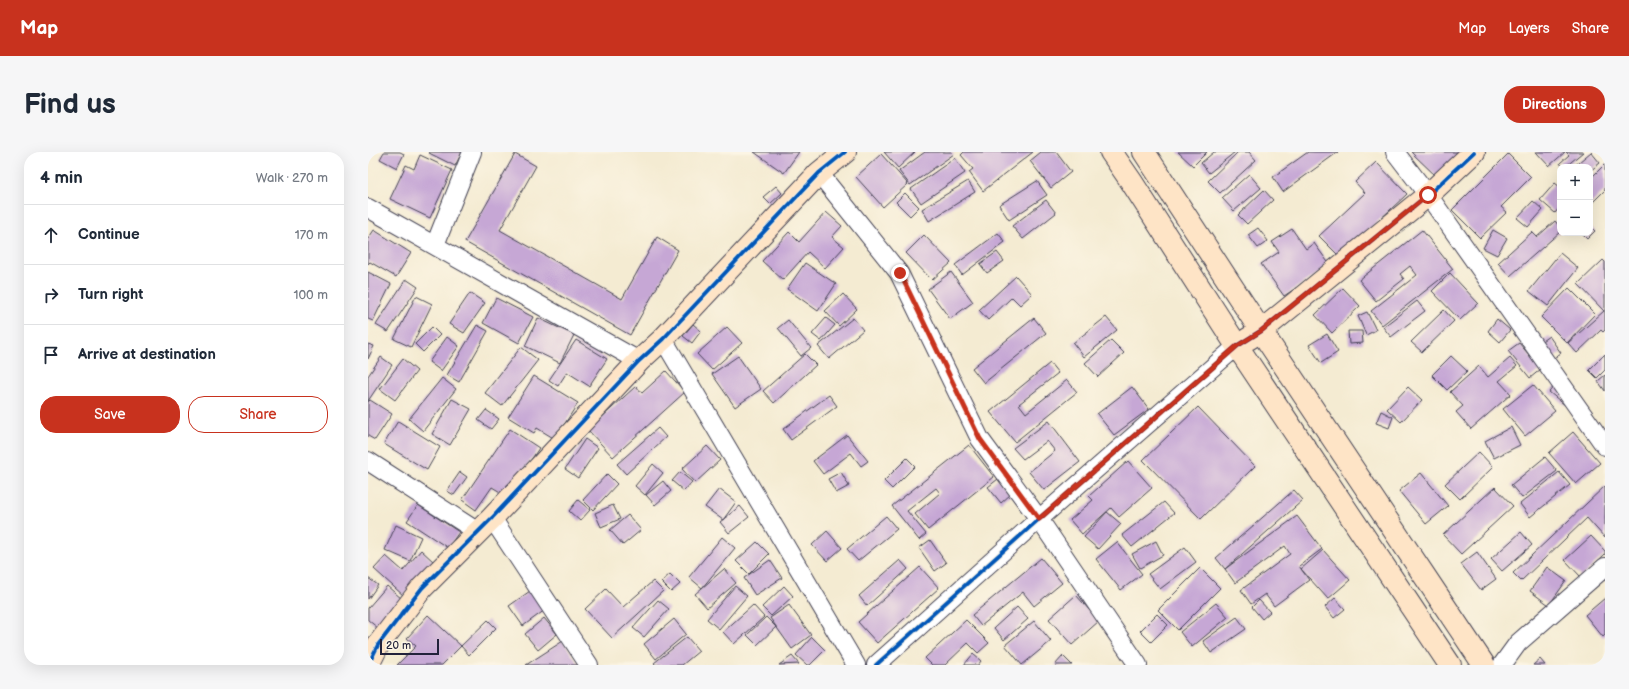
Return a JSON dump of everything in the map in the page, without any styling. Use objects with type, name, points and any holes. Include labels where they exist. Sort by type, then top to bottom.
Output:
[{"type":"main road","points":[[368,665],[373,643],[422,588],[485,525],[639,361],[663,339],[819,173],[845,152]]},
{"type":"main road","points":[[1111,152],[1237,346],[1450,665]]},
{"type":"main road","points":[[1144,152],[1261,331],[1484,665]]},
{"type":"main road","points":[[1237,346],[1261,331],[1428,195],[1474,152]]},
{"type":"street","points":[[435,246],[472,152]]},
{"type":"street","points":[[1396,152],[1605,446]]},
{"type":"street","points":[[819,173],[900,273],[980,439],[1039,519],[1138,665]]},
{"type":"street","points":[[368,208],[639,361]]},
{"type":"street","points":[[663,339],[856,665]]},
{"type":"street","points":[[876,665],[1039,519],[1237,346]]},
{"type":"street","points":[[368,461],[485,525],[589,665]]},
{"type":"street","points":[[1502,665],[1518,643],[1605,567]]},
{"type":"building","points":[[384,152],[400,152],[404,154],[397,168],[380,159]]},
{"type":"building","points":[[462,152],[455,166],[429,153]]},
{"type":"building","points":[[754,152],[799,152],[784,173]]},
{"type":"building","points":[[884,152],[915,152],[898,168]]},
{"type":"building","points":[[925,152],[952,152],[954,154],[910,185],[899,171]]},
{"type":"building","points":[[964,152],[1033,152],[983,191],[969,172],[973,169],[961,155]]},
{"type":"building","points":[[1041,152],[1056,152],[1071,172],[1051,188],[1030,161]]},
{"type":"building","points":[[1178,152],[1207,152],[1193,166]]},
{"type":"building","points":[[1214,152],[1235,152],[1209,173],[1201,163]]},
{"type":"building","points":[[1238,152],[1249,152],[1256,160],[1220,193],[1208,181]]},
{"type":"building","points":[[1308,152],[1338,152],[1283,192],[1273,177]]},
{"type":"building","points":[[1411,152],[1465,152],[1439,179]]},
{"type":"building","points":[[1536,152],[1565,152],[1549,166]]},
{"type":"building","points":[[1566,152],[1583,152],[1569,164],[1561,164],[1560,163],[1569,155]]},
{"type":"building","points":[[1591,152],[1600,163],[1593,169],[1593,164],[1577,164]]},
{"type":"building","points":[[515,154],[536,166],[500,230],[622,299],[657,237],[678,250],[630,335],[465,242]]},
{"type":"building","points":[[881,154],[908,184],[883,207],[856,177]]},
{"type":"building","points":[[1508,154],[1531,177],[1501,207],[1507,212],[1480,238],[1452,210]]},
{"type":"building","points":[[420,155],[452,170],[430,218],[390,199],[406,165],[414,169]]},
{"type":"building","points":[[955,158],[965,173],[921,203],[911,189]]},
{"type":"building","points":[[1376,162],[1407,194],[1340,257],[1319,236],[1365,193],[1355,182]]},
{"type":"building","points":[[1605,164],[1605,190],[1593,202],[1593,200],[1593,176]]},
{"type":"building","points":[[1249,174],[1261,188],[1234,211],[1222,198]]},
{"type":"building","points":[[968,181],[975,192],[929,221],[922,209]]},
{"type":"building","points":[[1037,181],[1047,195],[1009,220],[999,205]]},
{"type":"building","points":[[1555,183],[1557,185],[1557,211],[1555,213],[1540,200]]},
{"type":"building","points":[[776,186],[782,193],[770,204],[763,197]]},
{"type":"building","points":[[1264,190],[1273,200],[1247,224],[1238,215]]},
{"type":"building","points":[[905,193],[919,207],[910,216],[896,202]]},
{"type":"building","points":[[1046,200],[1056,213],[1023,239],[1012,226]]},
{"type":"building","points":[[1533,201],[1543,210],[1528,227],[1517,218]]},
{"type":"building","points":[[826,212],[842,226],[832,237],[844,247],[825,268],[808,252],[783,280],[762,261],[789,232],[799,242]]},
{"type":"building","points":[[1555,221],[1557,223],[1557,235],[1510,276],[1498,263],[1532,232],[1537,237]]},
{"type":"building","points":[[1258,228],[1268,241],[1258,248],[1248,235]]},
{"type":"building","points":[[1292,229],[1306,249],[1314,243],[1330,265],[1284,296],[1261,264],[1279,252],[1272,242]]},
{"type":"building","points":[[374,230],[411,253],[396,277],[370,262],[368,264],[368,239]]},
{"type":"building","points":[[1422,230],[1453,269],[1382,325],[1371,311],[1417,275],[1410,266],[1400,274],[1404,279],[1376,301],[1359,280]]},
{"type":"building","points":[[1493,230],[1507,238],[1497,255],[1483,248]]},
{"type":"building","points":[[998,233],[1005,242],[962,275],[955,265]]},
{"type":"building","points":[[924,235],[951,263],[932,280],[906,253]]},
{"type":"building","points":[[997,252],[1004,261],[987,273],[980,264]]},
{"type":"building","points":[[1560,253],[1578,268],[1548,306],[1529,291]]},
{"type":"building","points":[[1603,260],[1605,262],[1605,330],[1603,332],[1601,330],[1577,353],[1568,343],[1604,311],[1578,284]]},
{"type":"building","points":[[805,263],[836,284],[818,311],[787,289]]},
{"type":"building","points":[[368,272],[391,284],[373,321],[368,319]]},
{"type":"building","points":[[951,272],[973,302],[950,319],[928,289]]},
{"type":"building","points":[[1450,273],[1478,303],[1460,320],[1432,291]]},
{"type":"building","points":[[1016,276],[1032,294],[1020,305],[1012,297],[988,320],[979,310]]},
{"type":"building","points":[[406,279],[418,287],[388,332],[376,325]]},
{"type":"building","points":[[1343,288],[1360,306],[1332,333],[1315,315]]},
{"type":"building","points":[[1569,288],[1595,314],[1567,343],[1541,317]]},
{"type":"building","points":[[470,293],[485,303],[464,333],[449,324]]},
{"type":"building","points":[[843,294],[857,309],[839,326],[825,311]]},
{"type":"building","points":[[416,296],[432,304],[411,347],[394,339]]},
{"type":"building","points":[[496,298],[533,317],[519,343],[483,323]]},
{"type":"building","points":[[1417,301],[1425,311],[1391,337],[1383,327]]},
{"type":"building","points":[[1444,310],[1454,321],[1422,352],[1411,342]]},
{"type":"building","points":[[1367,312],[1376,330],[1366,335],[1358,316]]},
{"type":"building","points":[[1106,317],[1117,330],[1084,357],[1073,343]]},
{"type":"building","points":[[538,318],[574,335],[560,363],[525,346]]},
{"type":"building","points":[[826,318],[835,325],[821,341],[812,334]]},
{"type":"building","points":[[853,318],[863,330],[829,359],[818,346]]},
{"type":"building","points":[[1034,318],[1046,333],[984,383],[972,368]]},
{"type":"building","points":[[1497,319],[1510,330],[1500,342],[1488,331]]},
{"type":"building","points":[[788,320],[811,348],[801,356],[778,328]]},
{"type":"building","points":[[693,324],[701,331],[692,343],[683,336]]},
{"type":"building","points":[[477,325],[488,331],[459,382],[447,375]]},
{"type":"building","points":[[432,327],[440,335],[423,352],[415,344]]},
{"type":"building","points":[[727,327],[742,343],[712,370],[697,354]]},
{"type":"building","points":[[1348,331],[1362,331],[1363,343],[1349,344]]},
{"type":"building","points":[[1327,334],[1338,352],[1321,363],[1309,345]]},
{"type":"building","points":[[1549,336],[1561,353],[1551,360],[1539,343]]},
{"type":"building","points":[[447,337],[459,346],[441,371],[429,362]]},
{"type":"building","points":[[576,340],[607,359],[589,386],[567,372],[558,386],[549,380]]},
{"type":"building","points":[[1111,340],[1124,353],[1098,377],[1085,363]]},
{"type":"building","points":[[1519,343],[1541,369],[1530,378],[1508,351]]},
{"type":"building","points":[[368,344],[374,346],[368,359]]},
{"type":"building","points":[[521,347],[538,360],[502,406],[485,393]]},
{"type":"building","points":[[805,354],[816,365],[774,403],[763,391]]},
{"type":"building","points":[[1605,354],[1605,370],[1597,378],[1589,370]]},
{"type":"building","points":[[738,356],[761,389],[735,407],[712,374]]},
{"type":"building","points":[[1451,356],[1467,371],[1447,390],[1432,375]]},
{"type":"building","points":[[381,357],[392,365],[368,401],[368,376]]},
{"type":"building","points":[[1510,358],[1517,366],[1499,381],[1511,394],[1471,429],[1456,412],[1463,406],[1450,392],[1479,366],[1488,377]]},
{"type":"building","points":[[403,359],[417,371],[395,400],[380,389]]},
{"type":"building","points":[[1050,363],[1058,373],[1019,404],[1026,413],[1067,380],[1077,392],[1015,442],[990,412]]},
{"type":"building","points":[[666,371],[685,392],[613,457],[588,430],[636,386],[642,393]]},
{"type":"building","points":[[1605,375],[1605,391],[1598,381]]},
{"type":"building","points":[[534,376],[578,403],[555,439],[537,428],[534,433],[508,417]]},
{"type":"building","points":[[442,378],[456,389],[423,431],[409,419]]},
{"type":"building","points":[[1558,382],[1566,406],[1549,392]]},
{"type":"building","points":[[1533,385],[1555,411],[1525,436],[1503,409]]},
{"type":"building","points":[[1132,387],[1149,409],[1114,435],[1097,414]]},
{"type":"building","points":[[1408,387],[1422,400],[1401,422],[1387,409]]},
{"type":"building","points":[[829,395],[837,406],[791,440],[783,429]]},
{"type":"building","points":[[452,399],[471,409],[450,445],[432,434]]},
{"type":"building","points":[[370,400],[392,414],[375,440],[368,436],[368,402]]},
{"type":"building","points":[[1198,407],[1255,466],[1201,519],[1143,460]]},
{"type":"building","points":[[486,410],[499,419],[491,429],[478,420]]},
{"type":"building","points":[[1381,411],[1393,417],[1389,428],[1376,423]]},
{"type":"building","points":[[398,421],[440,447],[427,470],[384,444]]},
{"type":"building","points":[[1049,421],[1080,462],[1044,490],[1029,472],[1055,451],[1047,441],[1023,459],[1013,448]]},
{"type":"building","points":[[1511,427],[1520,445],[1494,458],[1485,441]]},
{"type":"building","points":[[658,428],[666,437],[626,474],[617,464]]},
{"type":"building","points":[[510,429],[539,448],[507,496],[492,487],[476,510],[462,500]]},
{"type":"building","points":[[1573,432],[1600,463],[1576,484],[1549,453]]},
{"type":"building","points":[[847,435],[868,461],[861,466],[851,453],[823,474],[813,461]]},
{"type":"building","points":[[585,439],[598,448],[578,478],[565,469]]},
{"type":"building","points":[[969,445],[994,477],[928,530],[915,514],[940,493],[936,488],[907,511],[926,534],[919,540],[892,506]]},
{"type":"building","points":[[707,446],[720,460],[695,483],[682,469]]},
{"type":"building","points":[[1479,452],[1493,467],[1460,499],[1445,484]]},
{"type":"building","points":[[1545,457],[1557,471],[1522,498],[1511,485]]},
{"type":"building","points":[[907,458],[915,466],[892,489],[884,481]]},
{"type":"building","points":[[1128,461],[1152,488],[1119,517],[1111,508],[1082,534],[1070,520],[1093,500],[1089,496]]},
{"type":"building","points":[[653,464],[663,473],[645,495],[635,486]]},
{"type":"building","points":[[460,472],[467,477],[454,495],[447,491]]},
{"type":"building","points":[[680,472],[692,482],[684,491],[672,481]]},
{"type":"building","points":[[841,472],[849,486],[836,493],[828,479]]},
{"type":"building","points":[[1559,472],[1570,485],[1530,517],[1520,504]]},
{"type":"building","points":[[1421,473],[1448,506],[1426,524],[1399,491]]},
{"type":"building","points":[[607,474],[617,484],[593,510],[583,500]]},
{"type":"building","points":[[998,479],[1011,494],[1001,503],[988,487]]},
{"type":"building","points":[[663,481],[671,491],[655,505],[646,495]]},
{"type":"building","points":[[1605,486],[1605,538],[1587,518],[1521,581],[1513,573]]},
{"type":"building","points":[[1495,487],[1513,506],[1461,554],[1443,535]]},
{"type":"building","points":[[719,489],[736,502],[723,520],[705,507]]},
{"type":"building","points":[[1294,490],[1303,500],[1225,569],[1216,558]]},
{"type":"building","points":[[578,500],[590,510],[580,521],[569,511]]},
{"type":"building","points":[[1164,502],[1174,513],[1132,547],[1122,535]]},
{"type":"building","points":[[418,505],[459,532],[448,548],[407,521]]},
{"type":"building","points":[[613,505],[620,519],[601,527],[595,513]]},
{"type":"building","points":[[740,506],[749,517],[729,533],[720,522]]},
{"type":"building","points":[[1107,512],[1121,524],[1098,549],[1084,537]]},
{"type":"building","points":[[628,515],[641,530],[623,545],[610,530]]},
{"type":"building","points":[[886,516],[897,529],[858,561],[847,549]]},
{"type":"building","points":[[1297,516],[1322,549],[1299,566],[1309,580],[1274,606],[1265,594],[1251,604],[1241,590],[1290,554],[1285,546],[1235,583],[1225,569]]},
{"type":"building","points":[[396,525],[421,537],[410,561],[385,550]]},
{"type":"building","points":[[827,531],[842,548],[827,561],[812,545]]},
{"type":"building","points":[[1521,532],[1532,545],[1502,571],[1491,559]]},
{"type":"building","points":[[1591,536],[1605,551],[1605,554],[1581,577],[1565,560]]},
{"type":"building","points":[[722,537],[735,548],[702,588],[689,577]]},
{"type":"building","points":[[930,540],[946,563],[935,571],[919,548]]},
{"type":"building","points":[[1156,541],[1163,555],[1140,568],[1132,554]]},
{"type":"building","points":[[757,542],[769,554],[749,574],[736,561]]},
{"type":"building","points":[[1117,542],[1142,574],[1121,590],[1096,559]]},
{"type":"building","points":[[1185,547],[1196,562],[1160,589],[1148,574]]},
{"type":"building","points":[[421,550],[434,562],[404,596],[374,569],[386,556],[403,571]]},
{"type":"building","points":[[1323,550],[1350,580],[1328,599],[1301,569]]},
{"type":"building","points":[[1477,552],[1496,579],[1481,590],[1461,564]]},
{"type":"building","points":[[1041,558],[1062,583],[1034,606],[1023,592],[981,626],[972,615]]},
{"type":"building","points":[[770,560],[782,578],[755,595],[744,578]]},
{"type":"building","points":[[900,560],[908,569],[867,606],[859,596]]},
{"type":"building","points":[[920,567],[939,588],[877,643],[858,622]]},
{"type":"building","points":[[1547,567],[1566,581],[1549,605],[1530,591]]},
{"type":"building","points":[[1200,568],[1220,588],[1178,630],[1158,610]]},
{"type":"building","points":[[724,569],[736,583],[707,608],[695,594]]},
{"type":"building","points":[[670,574],[680,584],[671,592],[661,582]]},
{"type":"building","points":[[368,578],[378,585],[368,599]]},
{"type":"building","points":[[653,581],[663,591],[612,638],[585,609],[606,589],[623,607]]},
{"type":"building","points":[[387,586],[402,599],[378,628],[368,620],[368,608]]},
{"type":"building","points":[[735,586],[747,596],[719,629],[707,619]]},
{"type":"building","points":[[784,586],[793,596],[771,616],[762,607]]},
{"type":"building","points":[[530,591],[545,610],[523,626],[509,606]]},
{"type":"building","points":[[1076,595],[1099,621],[1072,645],[1049,619]]},
{"type":"building","points":[[1335,598],[1345,609],[1334,618],[1325,607]]},
{"type":"building","points":[[1605,598],[1605,635],[1603,637],[1585,615]]},
{"type":"building","points":[[658,600],[669,609],[644,637],[633,628]]},
{"type":"building","points":[[1259,600],[1270,612],[1262,619],[1252,607]]},
{"type":"building","points":[[1216,603],[1228,617],[1192,647],[1180,632]]},
{"type":"building","points":[[753,605],[764,617],[734,644],[723,632]]},
{"type":"building","points":[[789,605],[811,635],[792,649],[770,618]]},
{"type":"building","points":[[1017,607],[1028,619],[1004,640],[994,628]]},
{"type":"building","points":[[1157,614],[1168,625],[1151,642],[1140,631]]},
{"type":"building","points":[[428,615],[461,646],[442,665],[397,665],[416,646],[407,638]]},
{"type":"building","points":[[766,617],[776,627],[757,645],[747,635]]},
{"type":"building","points":[[1237,617],[1246,629],[1211,653],[1203,641]]},
{"type":"building","points":[[544,618],[557,634],[538,650],[525,634]]},
{"type":"building","points":[[674,619],[686,634],[656,659],[644,644]]},
{"type":"building","points":[[488,620],[496,628],[469,655],[461,646]]},
{"type":"building","points":[[966,620],[989,643],[978,653],[968,643],[945,665],[932,665],[925,658]]},
{"type":"building","points":[[1034,621],[1051,641],[1022,665],[1005,645]]},
{"type":"building","points":[[687,637],[699,651],[682,665],[656,665],[654,663]]},
{"type":"building","points":[[812,637],[825,650],[810,665],[807,665],[796,655]]},
{"type":"building","points":[[563,641],[579,665],[526,665]]},
{"type":"building","points":[[973,654],[981,661],[978,665],[964,665]]},
{"type":"building","points":[[792,656],[799,664],[779,665]]},
{"type":"building","points":[[1063,656],[1072,665],[1055,665]]},
{"type":"building","points":[[1540,659],[1545,665],[1533,665]]},
{"type":"cycle path","points":[[368,665],[378,645],[422,588],[492,518],[639,361],[663,339],[819,173],[845,152]]},
{"type":"cycle path","points":[[876,665],[1039,519],[1237,346],[1261,331],[1428,195],[1474,152]]},
{"type":"route","points":[[900,273],[980,439],[1039,519],[1237,346],[1261,331],[1428,195]]}]
